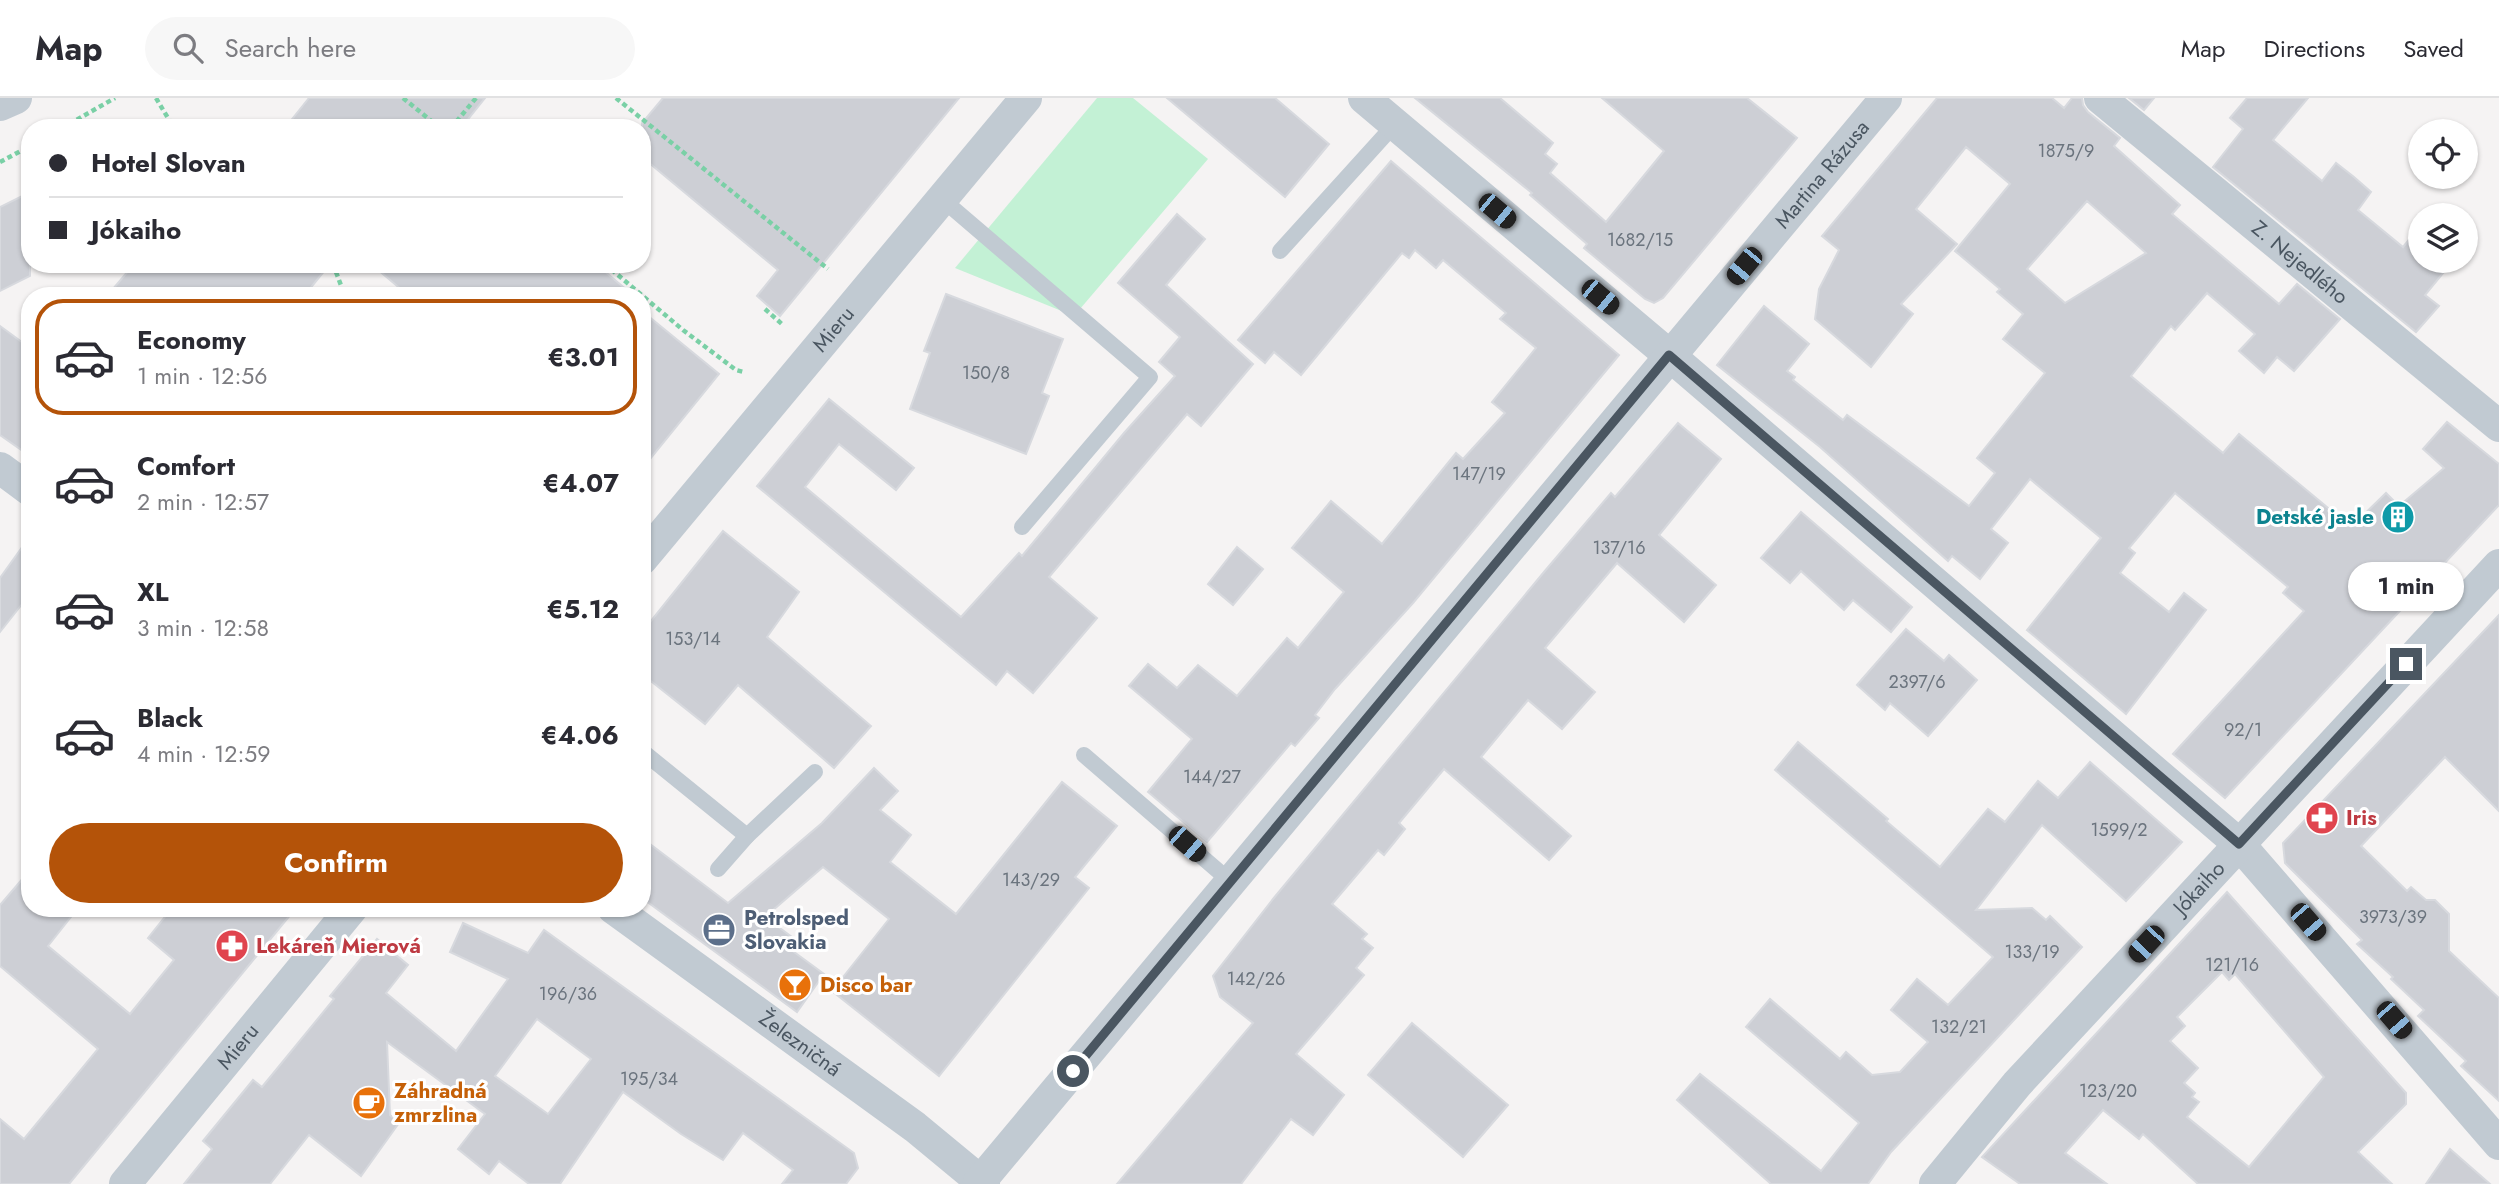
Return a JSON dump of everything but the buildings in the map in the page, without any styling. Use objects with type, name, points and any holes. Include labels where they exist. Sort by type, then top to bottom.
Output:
[{"type":"street","points":[[0,105],[16,98]]},
{"type":"street","name":"Mieru","points":[[651,548],[1026,98]]},
{"type":"street","points":[[1364,98],[1669,355],[2239,844],[2499,1144]]},
{"type":"street","name":"Martina Rázusa","points":[[981,1183],[1886,98]]},
{"type":"street","name":"Z. Nejedlého","points":[[2100,98],[2499,426]]},
{"type":"street","points":[[0,468],[21,483]]},
{"type":"street","name":"Jókaiho","points":[[1935,1184],[2017,1084],[2499,565]]},
{"type":"street","name":"Mieru","points":[[125,1184],[345,917]]},
{"type":"street","name":"Železničná","points":[[625,917],[915,1127],[981,1183]]},
{"type":"lane","points":[[1280,251],[1395,124]]},
{"type":"lane","points":[[942,199],[1150,377],[1022,527]]},
{"type":"lane","points":[[1084,755],[1231,882]]},
{"type":"lane","points":[[651,758],[747,836]]},
{"type":"lane","points":[[718,869],[747,836],[815,772]]},
{"type":"path","points":[[78,119],[116,98]]},
{"type":"path","points":[[156,98],[169,119]]},
{"type":"path","points":[[403,98],[429,119]]},
{"type":"path","points":[[458,119],[476,98]]},
{"type":"path","points":[[617,98],[643,119]]},
{"type":"path","points":[[651,126],[828,269]]},
{"type":"path","points":[[0,162],[21,151]]},
{"type":"path","points":[[616,273],[632,287]]},
{"type":"path","points":[[651,303],[736,370],[744,372]]},
{"type":"path","points":[[765,309],[783,325]]},
{"type":"green space","points":[[1097,98],[1133,98],[1208,159],[1074,316],[955,268]]},
{"type":"place","name":"Detské jasle","points":[[2398,517]]},
{"type":"place","name":"Iris","points":[[2322,818]]},
{"type":"place","name":"Petrolsped Slovakia","points":[[719,930]]},
{"type":"place","name":"Lekáreň Mierová","points":[[232,946]]},
{"type":"place","name":"Disco bar","points":[[795,985]]},
{"type":"place","name":"Záhradná zmrzlina","points":[[369,1103]]},
{"type":"route","points":[[1073,1071],[1669,355],[2239,844],[2406,664]]}]
